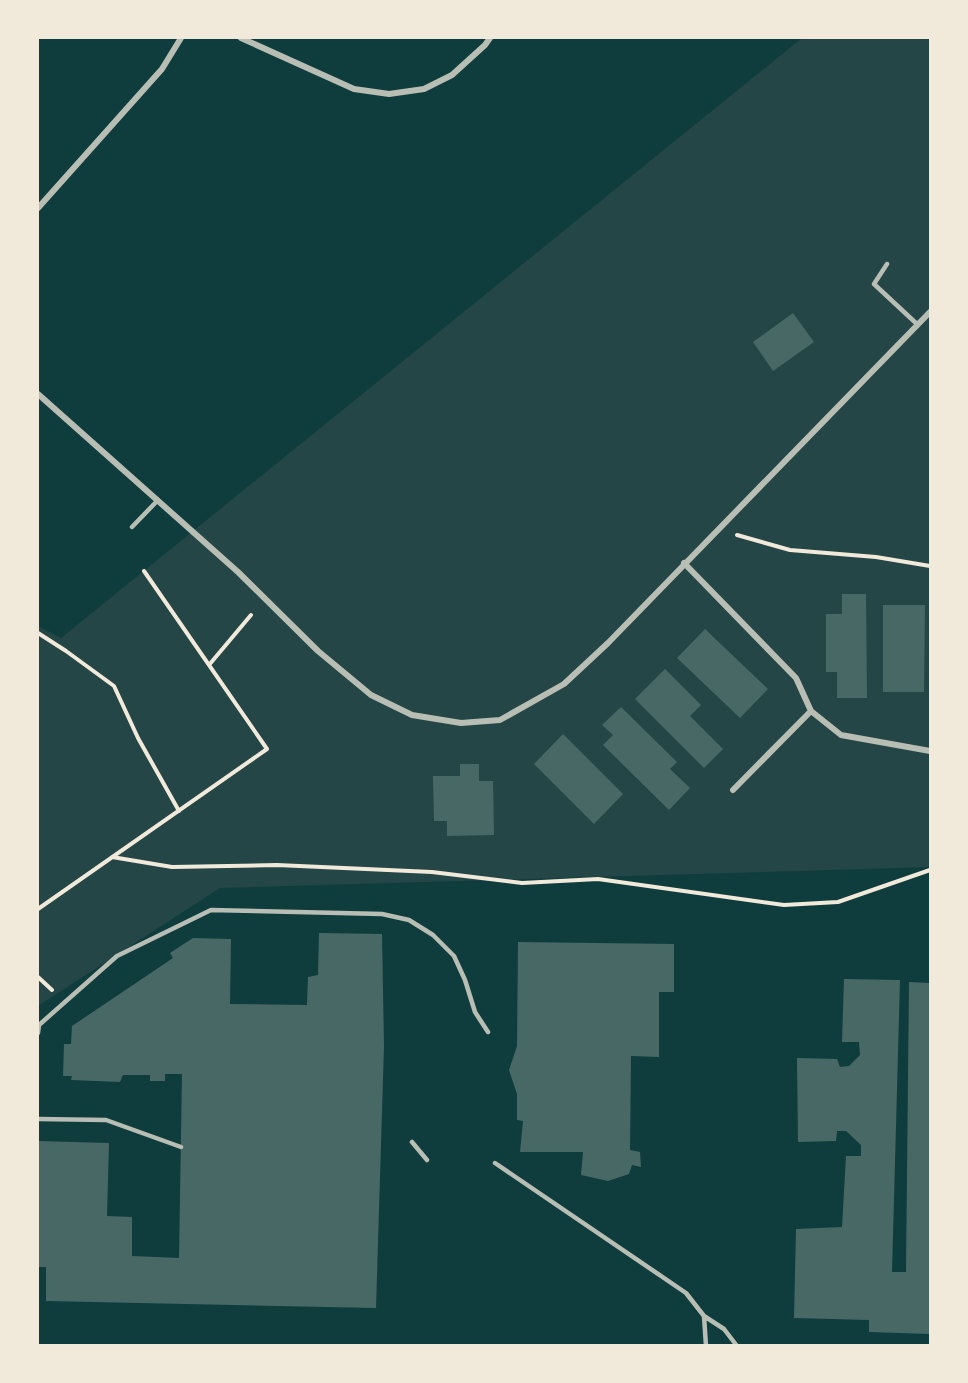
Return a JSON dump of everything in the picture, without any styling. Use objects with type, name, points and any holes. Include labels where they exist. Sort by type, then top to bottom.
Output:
[{"type":"street","points":[[38,208],[162,69],[181,38]]},
{"type":"street","points":[[241,38],[354,89],[389,94],[424,89],[452,75],[490,38]]},
{"type":"street","points":[[38,393],[238,572],[318,651],[371,695],[412,715],[461,723],[500,720],[564,684],[608,643],[930,312]]},
{"type":"street","points":[[684,563],[796,678],[811,711],[842,735],[930,751]]},
{"type":"street","points":[[733,790],[811,711]]},
{"type":"lane","points":[[887,264],[874,284],[918,325]]},
{"type":"lane","points":[[132,527],[158,500]]},
{"type":"lane","points":[[38,1033],[39,1024],[117,956],[211,910],[382,914],[410,921],[433,936],[454,956],[465,980],[475,1012],[488,1032]]},
{"type":"lane","points":[[38,1119],[106,1120],[181,1147]]},
{"type":"lane","points":[[412,1142],[427,1160]]},
{"type":"lane","points":[[495,1163],[686,1293],[704,1316],[724,1329],[737,1346]]},
{"type":"lane","points":[[704,1316],[706,1346]]},
{"type":"path","points":[[737,535],[790,550],[876,557],[930,566]]},
{"type":"path","points":[[38,909],[267,749],[144,571]]},
{"type":"path","points":[[209,665],[250,615]]},
{"type":"path","points":[[38,633],[114,687],[138,738],[179,811]]},
{"type":"path","points":[[112,857],[172,867],[276,865],[432,872],[522,883],[598,879],[784,905],[838,902],[930,870]]},
{"type":"path","points":[[38,977],[52,990]]},
{"type":"shaded area","points":[[802,38],[930,38],[930,867],[220,888],[38,1006],[38,626],[61,638]]},
{"type":"building","points":[[793,313],[814,342],[773,371],[753,342]]},
{"type":"building","points":[[842,594],[866,594],[867,698],[837,698],[837,672],[826,672],[826,614],[842,614]]},
{"type":"building","points":[[883,605],[925,605],[924,692],[883,692]]},
{"type":"building","points":[[705,629],[768,689],[740,718],[677,658]]},
{"type":"building","points":[[665,669],[701,705],[690,716],[723,749],[704,768],[635,699]]},
{"type":"building","points":[[621,707],[677,762],[670,769],[690,788],[669,810],[603,745],[613,735],[602,725]]},
{"type":"building","points":[[563,734],[623,794],[594,824],[534,764]]},
{"type":"building","points":[[460,764],[479,764],[479,781],[493,781],[494,835],[447,836],[447,821],[434,821],[433,776],[460,776]]},
{"type":"building","points":[[319,933],[382,934],[384,1046],[376,1308],[46,1301],[46,1267],[38,1267],[38,1141],[109,1143],[107,1216],[132,1217],[132,1256],[179,1258],[182,1074],[165,1074],[165,1081],[150,1081],[150,1075],[123,1075],[120,1082],[71,1080],[72,1076],[63,1076],[64,1044],[71,1044],[72,1026],[173,958],[170,953],[193,938],[231,939],[230,1004],[307,1005],[308,977],[318,975]]},
{"type":"building","points":[[518,942],[674,944],[674,992],[659,992],[659,1057],[631,1056],[630,1150],[640,1152],[641,1167],[632,1165],[629,1174],[608,1181],[581,1175],[583,1152],[520,1152],[523,1121],[517,1120],[517,1094],[509,1070],[517,1046]]},
{"type":"building","points":[[844,979],[900,980],[892,1272],[906,1272],[909,982],[930,983],[930,1334],[869,1332],[869,1320],[794,1318],[796,1229],[842,1227],[846,1156],[861,1156],[861,1145],[846,1131],[837,1131],[836,1141],[798,1142],[797,1058],[837,1059],[840,1067],[849,1066],[860,1055],[859,1042],[842,1042]]}]
